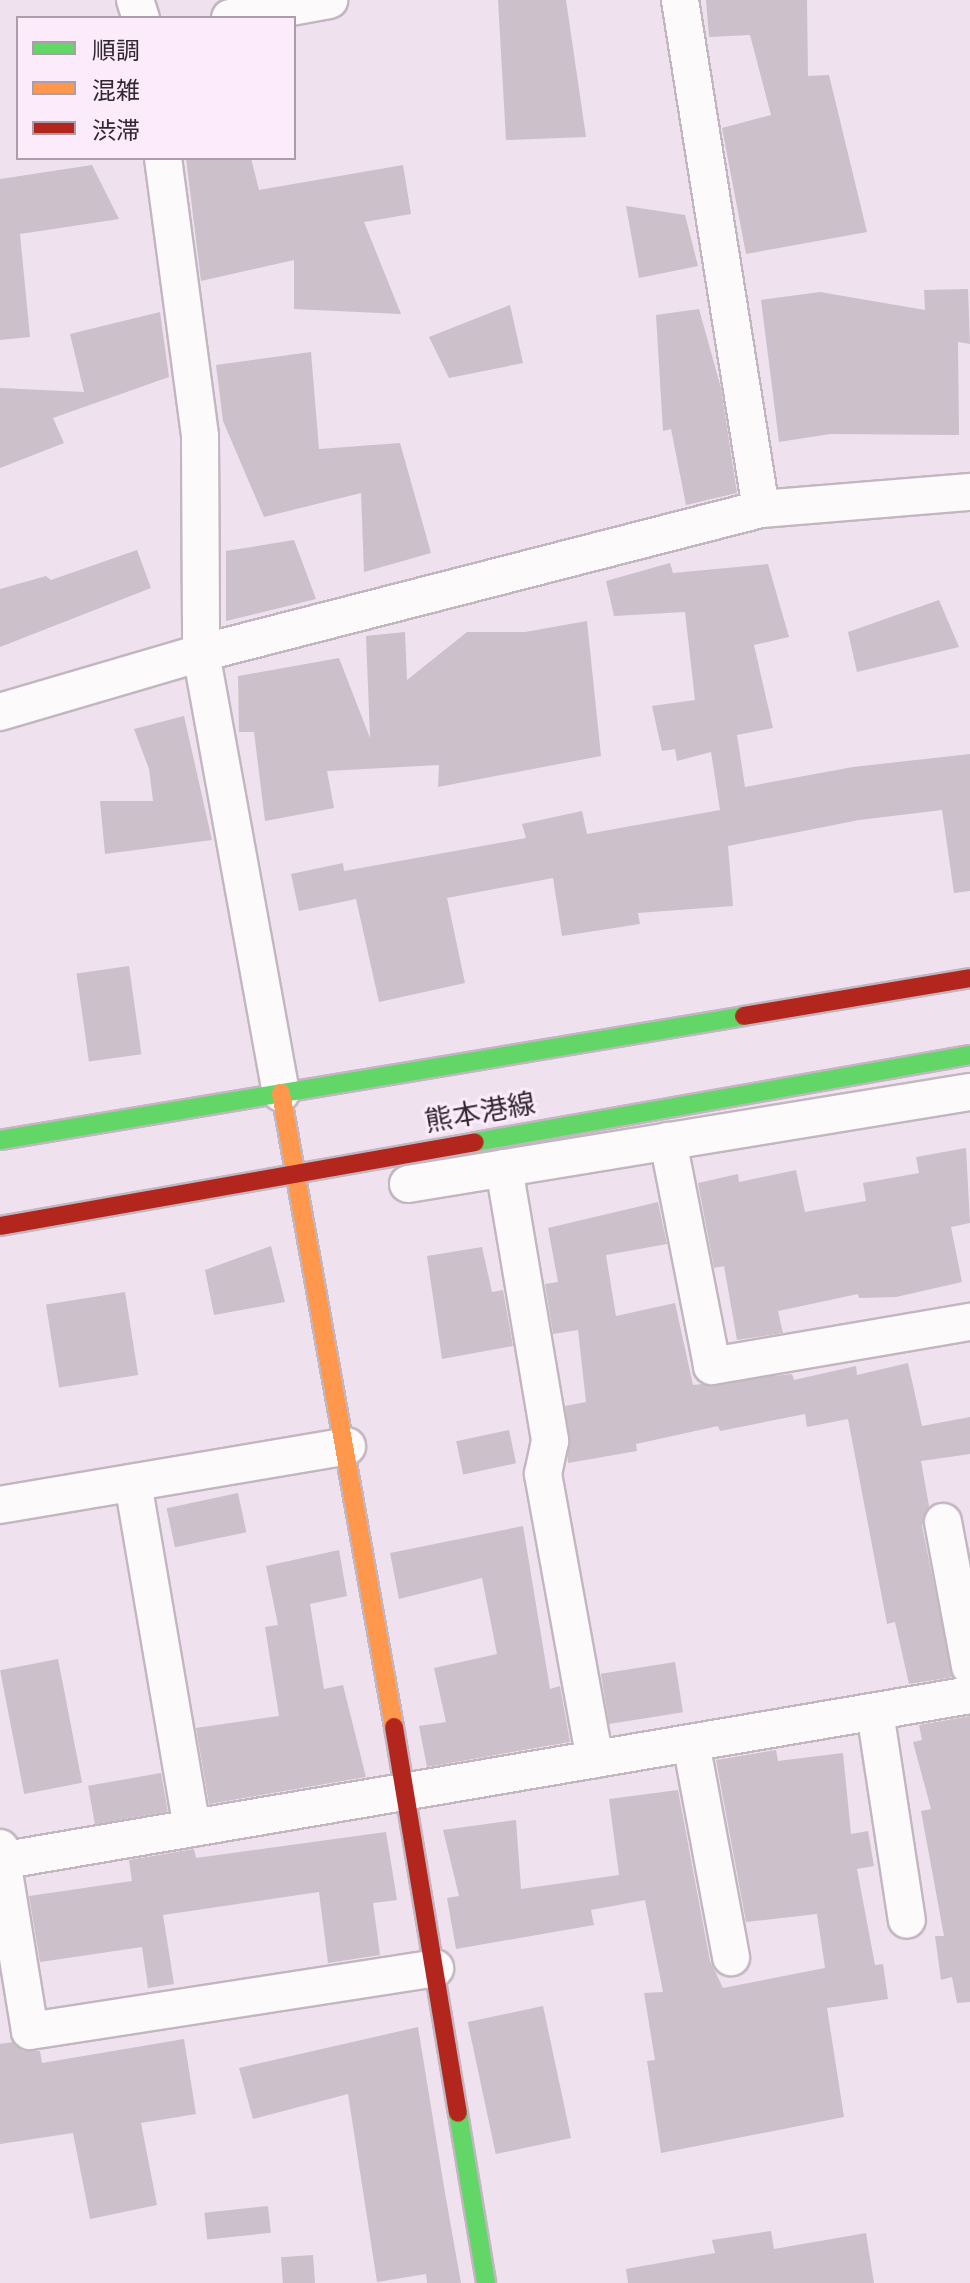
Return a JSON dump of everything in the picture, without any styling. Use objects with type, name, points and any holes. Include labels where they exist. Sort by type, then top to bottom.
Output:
[{"type":"main road","name":"熊本港線","points":[[0,1140],[970,978]]},
{"type":"main road","name":"熊本港線","points":[[0,1226],[970,1055]]},
{"type":"main road","points":[[281,1093],[347,1446],[402,1792],[435,1968],[486,2283]]},
{"type":"street","points":[[241,16],[329,0]]},
{"type":"street","points":[[680,0],[761,509]]},
{"type":"street","points":[[163,160],[200,436],[201,653],[281,1093]]},
{"type":"street","points":[[0,712],[201,653],[761,509],[970,492]]},
{"type":"street","points":[[408,1184],[970,1092]]},
{"type":"street","points":[[668,1141],[712,1366],[970,1322]]},
{"type":"street","points":[[504,1168],[550,1441],[543,1474],[595,1759]]},
{"type":"street","points":[[0,1505],[347,1446]]},
{"type":"street","points":[[133,1483],[192,1828]]},
{"type":"street","points":[[943,1522],[970,1666]]},
{"type":"street","points":[[435,1968],[30,2031],[1,1856],[192,1828],[970,1695]]},
{"type":"street","points":[[875,1712],[907,1920]]},
{"type":"street","points":[[691,1743],[731,1957]]},
{"type":"building","points":[[498,0],[566,0],[586,137],[506,140]]},
{"type":"building","points":[[706,0],[807,0],[808,76],[829,75],[867,232],[746,254],[722,128],[771,115],[750,35],[709,37]]},
{"type":"building","points":[[186,160],[252,160],[259,190],[403,165],[411,214],[364,222],[401,314],[294,309],[294,260],[201,281]]},
{"type":"building","points":[[92,165],[119,219],[20,234],[30,337],[0,340],[0,179]]},
{"type":"building","points":[[626,206],[685,215],[698,266],[639,278]]},
{"type":"building","points":[[968,289],[970,344],[958,342],[959,435],[830,434],[779,442],[761,300],[820,292],[925,310],[924,290]]},
{"type":"building","points":[[510,305],[523,363],[449,378],[429,337]]},
{"type":"building","points":[[699,309],[721,388],[737,493],[686,505],[671,429],[663,431],[656,315]]},
{"type":"building","points":[[160,312],[169,377],[53,418],[64,443],[0,468],[0,388],[84,392],[70,334]]},
{"type":"building","points":[[311,352],[319,449],[400,443],[431,553],[364,572],[361,493],[264,517],[223,421],[216,365]]},
{"type":"building","points":[[294,540],[316,599],[226,621],[226,551]]},
{"type":"building","points":[[137,550],[151,588],[0,647],[0,589],[46,576],[51,580]]},
{"type":"building","points":[[670,563],[673,573],[768,564],[789,637],[754,645],[773,728],[737,735],[745,787],[853,767],[970,754],[970,891],[954,893],[942,810],[859,820],[728,846],[733,906],[638,913],[640,924],[562,936],[553,878],[447,898],[465,983],[379,1002],[356,899],[299,911],[291,874],[343,863],[344,871],[526,838],[522,824],[582,811],[587,834],[720,810],[711,752],[677,761],[675,749],[662,751],[652,706],[695,700],[685,612],[614,616],[606,581]]},
{"type":"building","points":[[939,600],[959,647],[857,672],[848,632]]},
{"type":"building","points":[[587,621],[601,756],[438,787],[439,765],[327,771],[334,808],[265,821],[254,732],[239,732],[238,676],[339,658],[370,738],[366,636],[405,632],[407,680],[467,632],[525,632]]},
{"type":"building","points":[[184,716],[212,840],[105,854],[100,801],[153,801],[149,769],[134,729]]},
{"type":"building","points":[[129,966],[141,1054],[89,1062],[77,973]]},
{"type":"building","points":[[966,1148],[970,1223],[951,1227],[962,1282],[896,1297],[859,1298],[858,1294],[778,1311],[783,1333],[737,1340],[724,1266],[714,1268],[698,1183],[738,1174],[739,1182],[796,1170],[805,1212],[866,1201],[863,1183],[919,1173],[916,1157]]},
{"type":"building","points":[[658,1202],[667,1244],[606,1255],[616,1316],[675,1303],[693,1385],[792,1374],[794,1380],[856,1366],[857,1375],[908,1363],[922,1426],[970,1417],[970,1454],[921,1461],[929,1506],[922,1526],[953,1677],[909,1684],[895,1622],[887,1624],[848,1419],[807,1427],[805,1414],[720,1431],[718,1426],[636,1444],[637,1451],[568,1463],[565,1406],[586,1402],[578,1330],[553,1334],[545,1284],[558,1282],[548,1228]]},
{"type":"building","points":[[271,1246],[285,1302],[214,1315],[205,1270]]},
{"type":"building","points":[[482,1247],[492,1292],[503,1290],[513,1346],[442,1359],[427,1256]]},
{"type":"building","points":[[125,1292],[138,1375],[59,1387],[46,1305]]},
{"type":"building","points":[[509,1430],[516,1463],[463,1474],[456,1441]]},
{"type":"building","points":[[238,1493],[246,1532],[175,1547],[167,1508]]},
{"type":"building","points":[[523,1526],[550,1689],[560,1686],[570,1742],[427,1767],[419,1726],[446,1722],[434,1668],[497,1654],[482,1578],[399,1599],[390,1553]]},
{"type":"building","points":[[339,1550],[347,1596],[310,1604],[324,1689],[343,1685],[366,1777],[209,1804],[196,1728],[279,1716],[265,1627],[278,1625],[266,1566]]},
{"type":"building","points":[[58,1659],[82,1783],[24,1794],[0,1670]]},
{"type":"building","points":[[675,1662],[683,1712],[609,1724],[601,1674]]},
{"type":"building","points":[[970,1716],[970,2002],[957,2003],[952,1977],[941,1980],[935,1936],[944,1936],[921,1811],[931,1809],[913,1742],[922,1740],[919,1725]]},
{"type":"building","points":[[776,1750],[778,1761],[843,1753],[851,1834],[868,1831],[874,1866],[857,1869],[875,1965],[883,1964],[888,1999],[827,2008],[844,2117],[661,2153],[647,2061],[655,2060],[644,1993],[663,1992],[645,1900],[591,1910],[594,1925],[456,1949],[447,1898],[459,1896],[443,1830],[516,1820],[521,1889],[619,1875],[609,1799],[678,1790],[710,1961],[723,1988],[825,1968],[817,1914],[746,1922],[716,1760]]},
{"type":"building","points":[[161,1773],[168,1811],[95,1824],[88,1786]]},
{"type":"building","points":[[386,1832],[397,1900],[373,1903],[380,1955],[328,1963],[319,1892],[163,1915],[174,1984],[148,1988],[142,1947],[40,1962],[29,1896],[132,1881],[129,1860],[194,1849],[196,1858]]},
{"type":"building","points":[[543,2006],[571,2138],[496,2154],[468,2022]]},
{"type":"building","points":[[418,2027],[461,2283],[427,2283],[426,2274],[377,2282],[348,2094],[253,2119],[239,2068]]},
{"type":"building","points":[[184,2039],[196,2114],[141,2123],[157,2205],[90,2219],[73,2133],[0,2144],[0,2044],[13,2042],[23,2051],[40,2051],[42,2063]]},
{"type":"building","points":[[268,2206],[271,2233],[207,2240],[204,2213]]},
{"type":"building","points":[[771,2231],[774,2249],[866,2233],[874,2283],[628,2283],[626,2269],[715,2253],[712,2240]]},
{"type":"building","points":[[313,2255],[315,2283],[283,2283],[281,2257]]},
{"type":"traffic: fast","points":[[0,1140],[744,1016]]},
{"type":"traffic: fast","points":[[475,1142],[970,1055]]},
{"type":"traffic: fast","points":[[458,2113],[486,2283]]},
{"type":"traffic: slow","points":[[281,1093],[394,1727]]},
{"type":"traffic: jam","points":[[744,1016],[970,978]]},
{"type":"traffic: jam","points":[[0,1226],[475,1142]]},
{"type":"traffic: jam","points":[[394,1727],[458,2113]]}]
